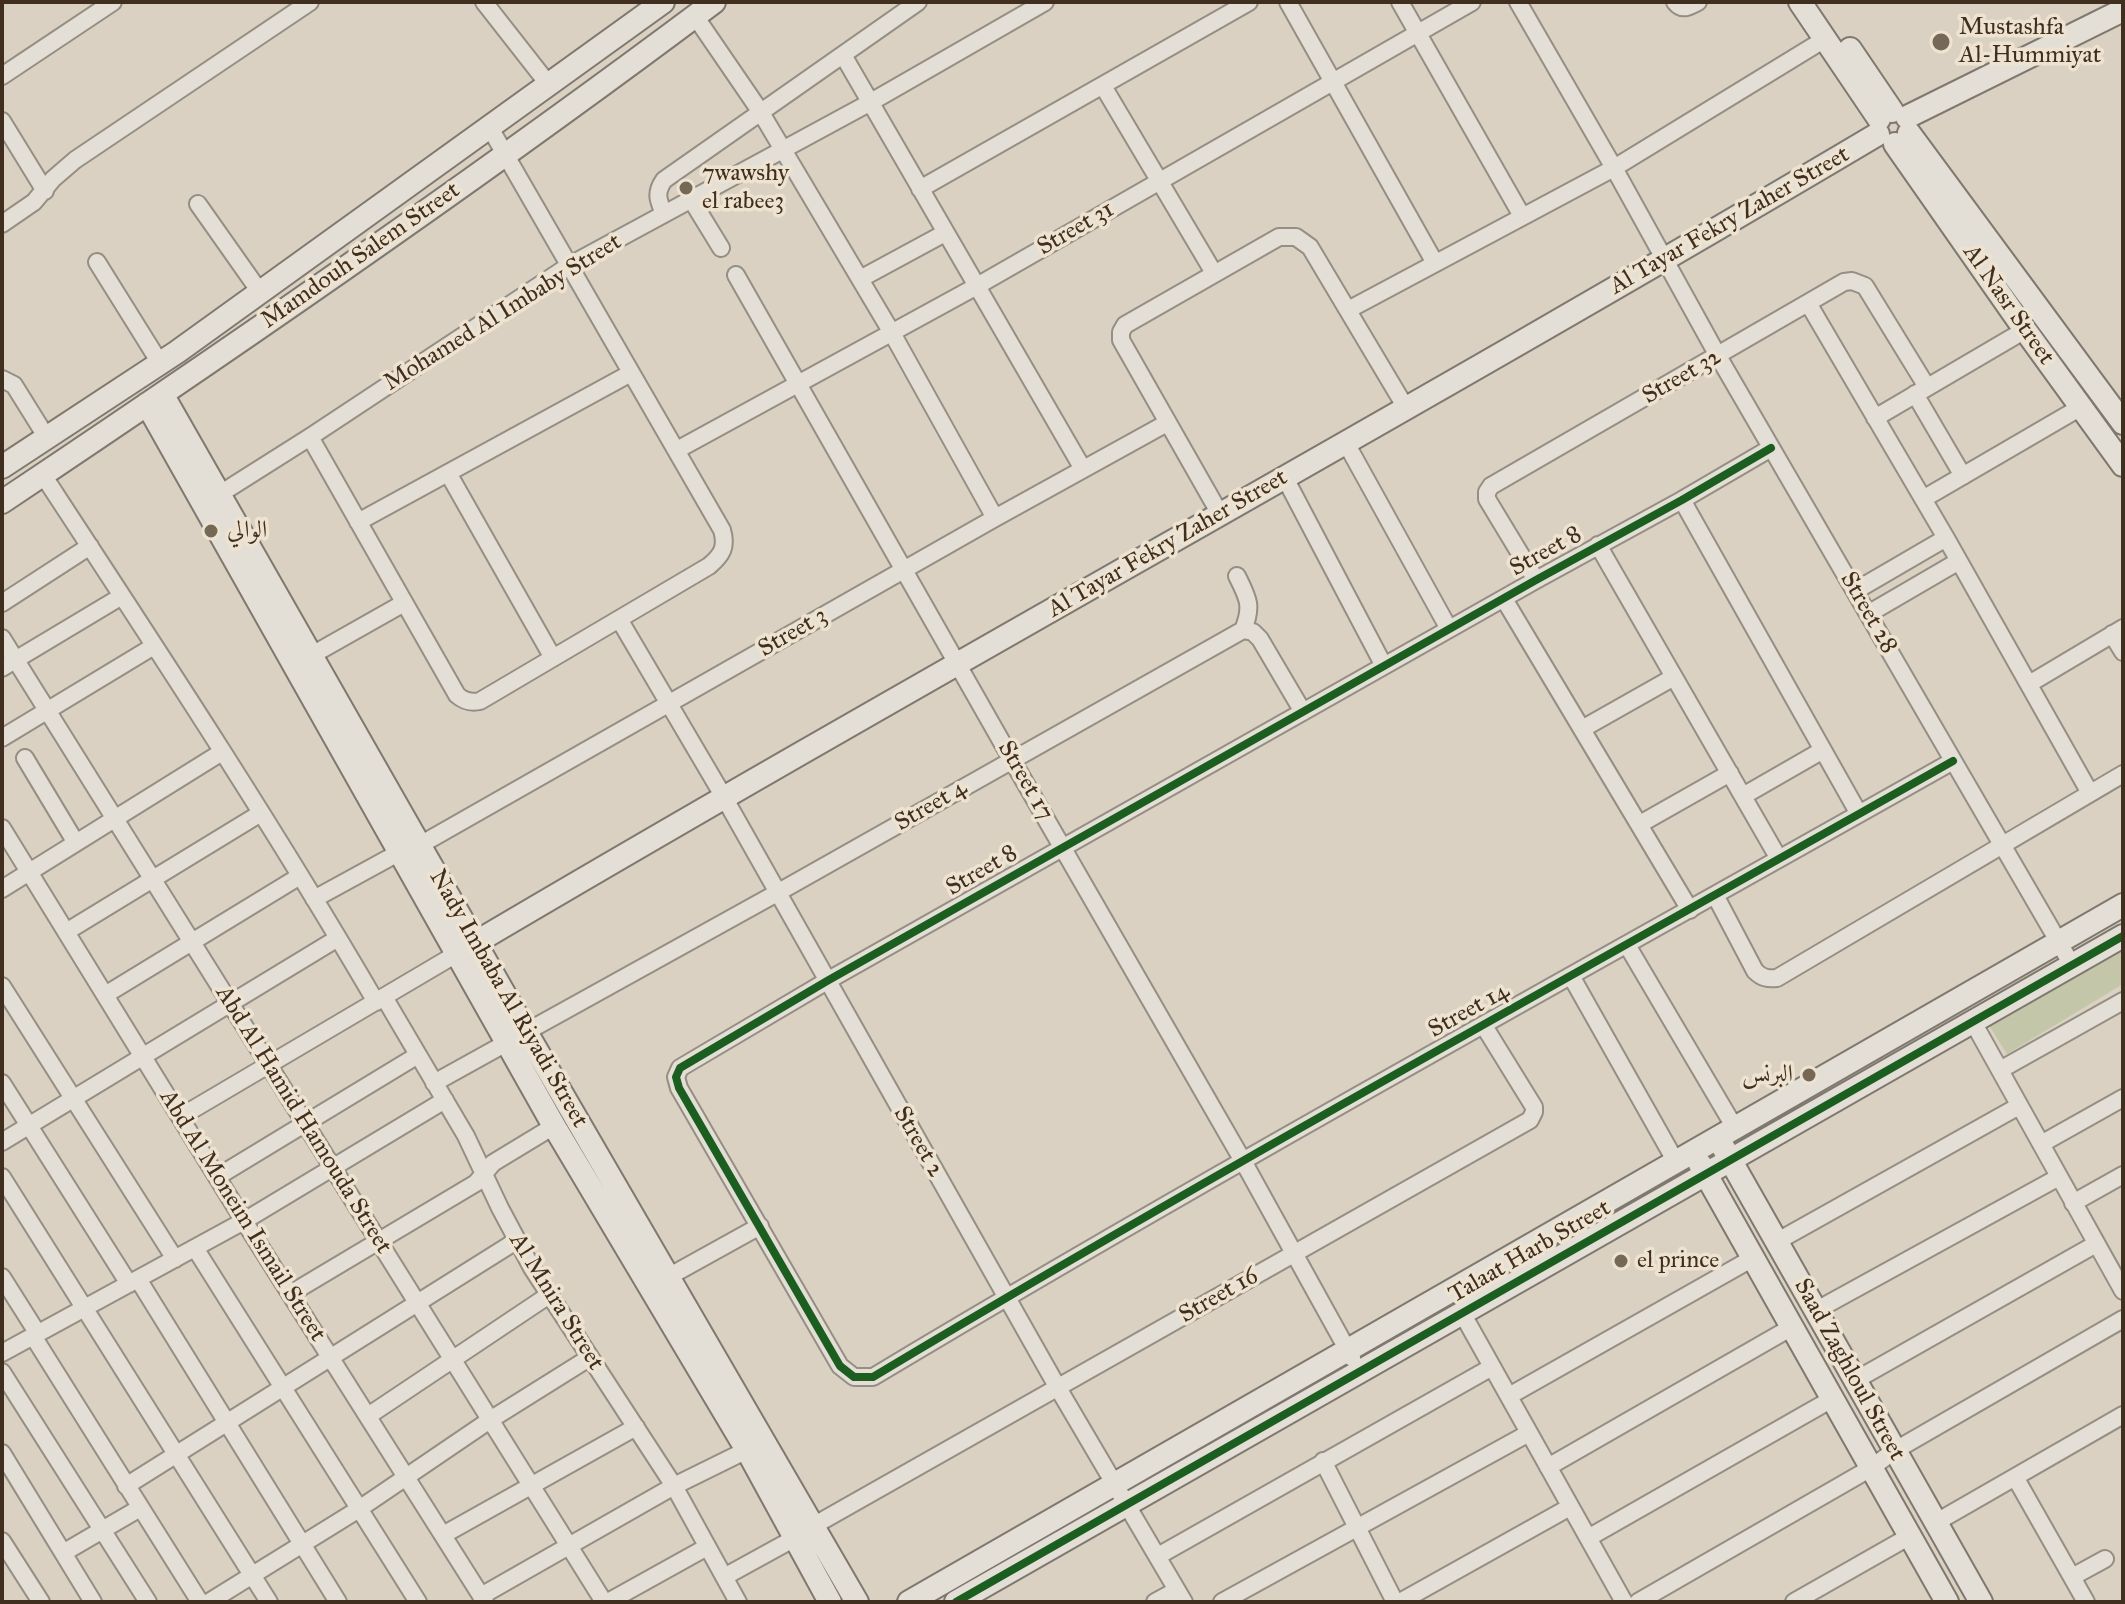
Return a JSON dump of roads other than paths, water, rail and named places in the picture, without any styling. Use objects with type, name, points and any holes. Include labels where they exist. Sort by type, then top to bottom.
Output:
[{"type":"street","points":[[2,76],[113,2]]},
{"type":"street","points":[[484,2],[549,85]]},
{"type":"street","name":"Mamdouh Salem Street","points":[[2,467],[160,363],[663,2]]},
{"type":"street","name":"Mamdouh Salem Street","points":[[2,502],[302,298],[714,2]]},
{"type":"street","points":[[664,214],[657,198],[658,188],[664,180],[918,2]]},
{"type":"street","name":"Mohamed Al Imbaby Street","points":[[212,499],[570,265],[871,102],[1045,2]]},
{"type":"street","points":[[920,189],[1249,2]]},
{"type":"street","points":[[1288,2],[1435,263]]},
{"type":"street","points":[[1400,2],[1522,216]]},
{"type":"street","name":"Street 31","points":[[677,450],[977,286],[1472,2]]},
{"type":"street","name":"Street 28","points":[[1518,2],[1718,356],[2072,965]]},
{"type":"street","points":[[1675,2],[1688,8],[1698,2]]},
{"type":"street","name":"Al Nasr Street","points":[[1800,2],[1825,39],[2123,423]]},
{"type":"street","name":"Al Nasr Street","points":[[1818,2],[1893,126],[2025,330],[2123,465]]},
{"type":"street","points":[[2,224],[22,212],[75,160],[300,4]]},
{"type":"street","name":"Al Tayar Fekry Zaher Street","points":[[467,948],[958,663],[1666,260],[1893,126],[2123,10]]},
{"type":"street","points":[[695,16],[760,111],[892,333],[995,518]]},
{"type":"street","points":[[1348,310],[1614,168],[1825,39]]},
{"type":"street","points":[[843,55],[1083,469]]},
{"type":"street","points":[[1103,86],[1214,273]]},
{"type":"street","points":[[2,121],[45,191]]},
{"type":"street","points":[[310,437],[452,688],[463,700],[480,701],[718,559],[724,550],[722,530],[490,128]]},
{"type":"street","points":[[691,199],[721,248]]},
{"type":"street","points":[[198,204],[260,292]]},
{"type":"street","points":[[860,279],[945,233]]},
{"type":"street","points":[[1220,514],[1121,340],[1125,325],[1214,273],[1279,237],[1296,237],[1310,247],[1406,408]]},
{"type":"street","points":[[97,262],[160,363]]},
{"type":"street","points":[[285,274],[302,298]]},
{"type":"street","name":"Street 17","points":[[736,275],[1243,1161],[1360,1372]]},
{"type":"street","name":"Street 32","points":[[1536,580],[1487,499],[1491,486],[1844,282],[1859,282],[1865,286],[1963,476]]},
{"type":"street","points":[[1808,303],[2090,793]]},
{"type":"street","points":[[1875,418],[2025,330]]},
{"type":"street","points":[[358,522],[631,373]]},
{"type":"street","points":[[2,379],[14,385],[47,438]]},
{"type":"street","name":"Nady Imbaba Al Riyadi Street","points":[[155,399],[518,1037],[668,1277],[804,1532],[830,1602]]},
{"type":"street","points":[[1923,499],[2081,407]]},
{"type":"street","name":"Street 3","points":[[314,899],[670,704],[1167,423]]},
{"type":"street","points":[[1346,443],[1449,629]]},
{"type":"street","name":"Street 8","points":[[1007,1297],[873,1377],[854,1377],[840,1366],[679,1088],[676,1077],[680,1068],[827,981],[1771,448]]},
{"type":"street","points":[[448,473],[553,658]]},
{"type":"street","name":"Al Mnira Street","points":[[43,475],[338,938],[418,1055],[484,1173],[516,1241],[674,1486],[738,1602]]},
{"type":"street","points":[[1285,478],[1384,666]]},
{"type":"street","name":"Nady Imbaba Al Riyadi Street","points":[[212,499],[312,655],[410,848]]},
{"type":"street","points":[[1682,500],[1859,814]]},
{"type":"street","points":[[1855,591],[1946,538]]},
{"type":"street","points":[[1598,545],[1779,859]]},
{"type":"street","points":[[2,603],[90,546]]},
{"type":"street","points":[[1868,614],[1959,561]]},
{"type":"street","points":[[1237,576],[1249,602],[1249,616],[1243,630],[1253,632],[1260,639],[1303,712]]},
{"type":"street","points":[[9,664],[122,596]]},
{"type":"street","points":[[1504,599],[1690,910]]},
{"type":"street","points":[[312,655],[404,603]]},
{"type":"street","name":"Street 2","points":[[619,619],[725,799],[1058,1388],[1181,1596]]},
{"type":"street","name":"Street 4","points":[[434,1083],[1243,630]]},
{"type":"street","points":[[2029,684],[2118,631],[2123,652]]},
{"type":"street","name":"Abd Al Hamid Hamouda Street","points":[[2,638],[9,664],[47,711],[568,1546],[606,1602]]},
{"type":"street","points":[[2,738],[154,646]]},
{"type":"street","points":[[1582,729],[1674,677]]},
{"type":"street","points":[[1743,796],[1823,750]]},
{"type":"street","points":[[2,889],[222,752]]},
{"type":"street","points":[[25,758],[76,843]]},
{"type":"street","name":"Street 14","points":[[1007,1297],[1953,761]]},
{"type":"street","points":[[1640,824],[1730,773]]},
{"type":"street","points":[[1715,895],[1755,971],[1761,977],[1777,978],[2123,774]]},
{"type":"street","points":[[66,932],[261,813]]},
{"type":"street","name":"Abd Al Moneim Ismail Street","points":[[2,828],[244,1221],[483,1599]]},
{"type":"street","points":[[105,995],[300,876]]},
{"type":"street","name":"Talaat Harb Street","points":[[909,1602],[2123,905]]},
{"type":"street","name":"Talaat Harb Street","points":[[956,1602],[2123,936]]},
{"type":"street","points":[[2,1142],[338,938]]},
{"type":"street","points":[[1627,945],[1726,1133]]},
{"type":"street","points":[[180,1117],[467,948]]},
{"type":"street","points":[[1571,976],[1684,1157]]},
{"type":"street","points":[[2,986],[175,1259]]},
{"type":"street","points":[[2000,1070],[2123,1001]]},
{"type":"street","points":[[1973,1022],[2096,1244],[2119,1273],[2123,1291]]},
{"type":"street","name":"Street 16","points":[[724,1577],[1533,1116],[1534,1107],[1484,1026]]},
{"type":"street","name":"Nady Imbaba Al Riyadi Street","points":[[518,1037],[554,1126],[747,1450],[857,1602]]},
{"type":"street","points":[[217,1177],[418,1055]]},
{"type":"street","points":[[2,1083],[227,1423],[338,1602]]},
{"type":"street","points":[[2041,1144],[2123,1098]]},
{"type":"street","points":[[2,1353],[244,1221],[445,1100]]},
{"type":"street","points":[[1776,1242],[2019,1106]]},
{"type":"street","points":[[290,1294],[476,1183],[493,1163],[554,1126]]},
{"type":"street","name":"Saad Zaghloul Street","points":[[1726,1133],[1730,1160],[1981,1602]]},
{"type":"street","name":"Saad Zaghloul Street","points":[[1684,1157],[1706,1174],[1947,1602]]},
{"type":"street","points":[[2073,1203],[2123,1175]]},
{"type":"street","points":[[2,1177],[269,1602]]},
{"type":"street","points":[[1815,1311],[2059,1177]]},
{"type":"street","points":[[668,1277],[760,1226]]},
{"type":"street","points":[[126,1486],[516,1241]]},
{"type":"street","points":[[1854,1381],[2096,1244]]},
{"type":"street","points":[[195,1248],[418,1602]]},
{"type":"street","points":[[1509,1396],[1753,1258]]},
{"type":"street","points":[[2,1277],[126,1486],[200,1602]]},
{"type":"street","points":[[368,1416],[549,1295]]},
{"type":"street","points":[[1462,1313],[1624,1602]]},
{"type":"street","points":[[1638,1602],[2123,1319]]},
{"type":"street","points":[[1548,1467],[1792,1327]]},
{"type":"street","points":[[209,1602],[359,1509],[490,1420],[589,1358]]},
{"type":"street","points":[[1158,1556],[1492,1367]]},
{"type":"street","points":[[2,1372],[148,1602]]},
{"type":"street","points":[[1588,1538],[1832,1399]]},
{"type":"street","points":[[1935,1523],[2123,1415]]},
{"type":"street","points":[[443,1535],[636,1427]]},
{"type":"street","points":[[1222,1602],[1529,1433]]},
{"type":"street","points":[[483,1599],[674,1486],[747,1450]]},
{"type":"street","points":[[2,1453],[93,1602]]},
{"type":"street","points":[[1323,1461],[1398,1602],[1570,1507]]},
{"type":"street","points":[[2015,1477],[2086,1602]]},
{"type":"street","points":[[63,1553],[140,1508]]},
{"type":"street","points":[[1794,1602],[1910,1536]]},
{"type":"street","points":[[2,1541],[41,1602]]},
{"type":"street","points":[[606,1602],[707,1547]]},
{"type":"street","points":[[2072,1577],[2105,1559]]},
{"type":"street","points":[[1155,1602],[1181,1596]]},
{"type":"place","name":"Mustashfa Al-Hummiyat","points":[[1941,42]]},
{"type":"place","name":"7wawshy el rabee3","points":[[686,188]]},
{"type":"place","name":"الوالي","points":[[211,531]]},
{"type":"place","name":"البرنس","points":[[1809,1075]]},
{"type":"place","name":"el prince","points":[[1621,1261]]}]
